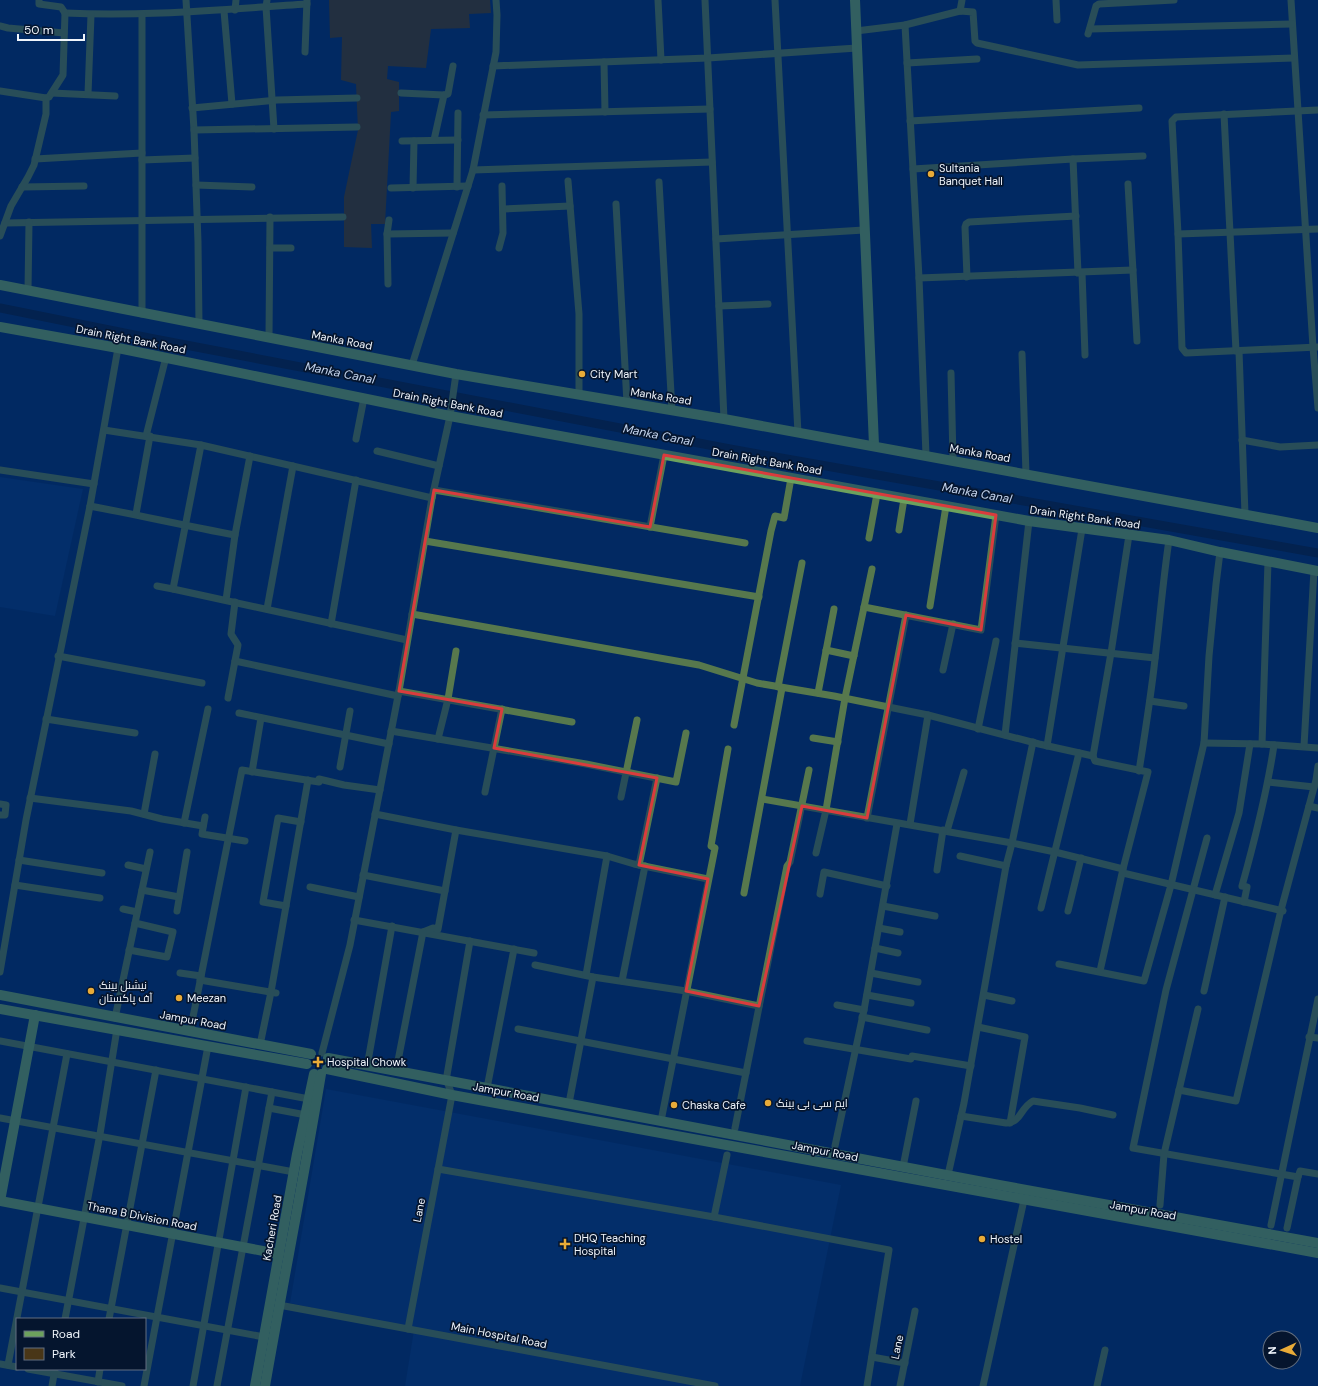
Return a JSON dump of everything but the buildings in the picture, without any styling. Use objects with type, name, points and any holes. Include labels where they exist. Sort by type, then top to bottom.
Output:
[{"type":"main road","points":[[854,0],[874,445]]},
{"type":"main road","name":"Manka Road","points":[[0,285],[142,314],[456,374],[874,445],[1318,528]]},
{"type":"main road","name":"Drain Right Bank Road","points":[[0,326],[118,348],[450,416],[1029,521],[1169,540],[1220,552],[1316,571]]},
{"type":"main road","name":"Jampur Road","points":[[0,995],[311,1054]]},
{"type":"main road","name":"Jampur Road","points":[[0,1009],[307,1064]]},
{"type":"main road","points":[[0,1201],[35,1015]]},
{"type":"main road","points":[[315,1052],[325,1056],[329,1066],[321,1072],[309,1070],[307,1064],[311,1054],[315,1052]]},
{"type":"main road","name":"Jampur Road","points":[[325,1056],[447,1081],[903,1167],[1318,1243]]},
{"type":"main road","name":"Jampur Road","points":[[321,1072],[452,1094],[1318,1254]]},
{"type":"main road","name":"Kacheri Road","points":[[255,1386],[294,1172],[309,1099],[321,1072]]},
{"type":"main road","name":"Kacheri Road","points":[[265,1386],[312,1133],[321,1072]]},
{"type":"main road","name":"Thana B Division Road","points":[[0,1201],[279,1254]]},
{"type":"street","points":[[0,91],[46,98],[52,93],[63,75],[65,13],[61,7],[39,4],[39,0]]},
{"type":"street","points":[[186,0],[194,130],[199,324]]},
{"type":"street","points":[[235,10],[236,0]]},
{"type":"street","points":[[412,365],[473,170],[496,52],[496,0]]},
{"type":"street","points":[[658,0],[661,60]]},
{"type":"street","points":[[705,0],[724,419]]},
{"type":"street","points":[[775,0],[798,432]]},
{"type":"street","points":[[960,11],[962,0]]},
{"type":"street","points":[[1056,0],[1057,20]]},
{"type":"street","points":[[1174,0],[1096,3],[1089,31],[1292,24]]},
{"type":"street","points":[[1292,0],[1294,58],[1318,408]]},
{"type":"street","points":[[65,13],[186,13],[235,10],[256,7],[267,3],[307,2],[305,52]]},
{"type":"street","points":[[267,3],[271,101],[274,128]]},
{"type":"street","points":[[224,11],[232,104]]},
{"type":"street","points":[[856,31],[905,25],[960,11],[973,12],[974,41],[977,43],[1078,64],[1294,58]]},
{"type":"street","points":[[88,94],[91,14]]},
{"type":"street","points":[[142,14],[142,314]]},
{"type":"street","points":[[905,25],[919,278],[926,455]]},
{"type":"street","points":[[0,26],[64,33]]},
{"type":"street","points":[[493,66],[708,58],[778,52],[857,48]]},
{"type":"street","points":[[907,63],[977,59]]},
{"type":"street","points":[[604,62],[605,112]]},
{"type":"street","points":[[434,140],[444,96],[448,94],[453,66]]},
{"type":"street","points":[[52,93],[115,96]]},
{"type":"street","points":[[401,94],[444,96]]},
{"type":"street","points":[[0,236],[11,206],[28,177],[35,159],[46,114],[46,98]]},
{"type":"street","points":[[192,108],[271,101],[357,98]]},
{"type":"street","points":[[910,121],[1139,108]]},
{"type":"street","points":[[483,115],[710,109]]},
{"type":"street","points":[[1315,347],[1186,353],[1183,351],[1172,121],[1176,117],[1318,110]]},
{"type":"street","points":[[457,186],[458,113]]},
{"type":"street","points":[[1224,114],[1238,351],[1245,514]]},
{"type":"street","points":[[194,130],[356,127]]},
{"type":"street","points":[[402,141],[458,140]]},
{"type":"street","points":[[413,188],[414,141]]},
{"type":"street","points":[[35,159],[142,156],[195,158]]},
{"type":"street","points":[[913,169],[1073,158],[1143,156]]},
{"type":"street","points":[[1073,158],[1085,355]]},
{"type":"street","points":[[473,170],[712,162]]},
{"type":"street","points":[[568,181],[579,314],[580,395]]},
{"type":"street","points":[[659,182],[672,411]]},
{"type":"street","points":[[1128,184],[1137,341]]},
{"type":"street","points":[[196,185],[252,187]]},
{"type":"street","points":[[22,187],[84,186]]},
{"type":"street","points":[[391,188],[468,186]]},
{"type":"street","points":[[499,248],[503,232],[502,186]]},
{"type":"street","points":[[616,204],[627,403]]},
{"type":"street","points":[[503,209],[570,206]]},
{"type":"street","points":[[5,223],[342,216]]},
{"type":"street","points":[[967,277],[965,227],[969,222],[1076,216]]},
{"type":"street","points":[[269,338],[270,217]]},
{"type":"street","points":[[388,284],[386,234],[389,220]]},
{"type":"street","points":[[28,291],[29,222]]},
{"type":"street","points":[[1178,234],[1318,229]]},
{"type":"street","points":[[716,239],[864,230]]},
{"type":"street","points":[[386,234],[453,233]]},
{"type":"street","points":[[270,248],[290,248]]},
{"type":"street","points":[[919,278],[1133,270]]},
{"type":"street","points":[[719,306],[768,304]]},
{"type":"street","points":[[0,972],[30,798],[90,506],[118,348]]},
{"type":"street","points":[[1022,354],[1026,474]]},
{"type":"street","points":[[136,514],[148,436],[166,358]]},
{"type":"street","points":[[951,373],[953,460]]},
{"type":"street","points":[[325,1056],[350,945],[399,694],[432,498],[450,416],[456,374]]},
{"type":"street","points":[[356,439],[364,398]]},
{"type":"street","points":[[104,430],[201,445],[432,498]]},
{"type":"street","points":[[1242,440],[1280,447],[1318,445]]},
{"type":"street","points":[[173,589],[201,445]]},
{"type":"street","points":[[377,451],[439,466]]},
{"type":"street","points":[[650,527],[664,455]]},
{"type":"street","points":[[226,600],[235,536],[250,456]]},
{"type":"street","points":[[266,609],[293,466]]},
{"type":"street","points":[[0,470],[94,484]]},
{"type":"street","points":[[734,725],[775,516],[784,518],[791,478]]},
{"type":"street","points":[[330,624],[356,480]]},
{"type":"street","points":[[434,490],[745,543]]},
{"type":"street","points":[[869,538],[877,494]]},
{"type":"street","points":[[899,530],[904,499]]},
{"type":"street","points":[[90,506],[136,514],[235,536]]},
{"type":"street","points":[[930,606],[946,506]]},
{"type":"street","points":[[864,607],[981,630],[996,515]]},
{"type":"street","points":[[1005,735],[1029,521]]},
{"type":"street","points":[[1047,746],[1082,529]]},
{"type":"street","points":[[1100,972],[1123,871],[1148,772],[1095,761],[1093,756],[1111,653],[1129,535]]},
{"type":"street","points":[[1139,771],[1150,701],[1162,584],[1169,540]]},
{"type":"street","points":[[425,541],[759,597]]},
{"type":"street","points":[[1059,964],[1144,981],[1171,885],[1204,743],[1209,656],[1220,552]]},
{"type":"street","points":[[1262,744],[1268,562]]},
{"type":"street","points":[[744,893],[762,799],[802,563]]},
{"type":"street","points":[[816,853],[826,810],[845,698],[872,569]]},
{"type":"street","points":[[1304,746],[1316,571]]},
{"type":"street","points":[[158,586],[407,640]]},
{"type":"street","points":[[228,698],[238,645],[231,634],[235,602]]},
{"type":"street","points":[[818,693],[834,608]]},
{"type":"street","points":[[412,614],[699,666],[757,683],[845,698],[928,715],[1047,746],[1093,756]]},
{"type":"street","points":[[867,818],[906,616]]},
{"type":"street","points":[[943,670],[953,624]]},
{"type":"street","points":[[978,728],[996,641]]},
{"type":"street","points":[[1015,642],[1155,658]]},
{"type":"street","points":[[826,650],[854,656]]},
{"type":"street","points":[[438,739],[448,700],[456,651]]},
{"type":"street","points":[[58,656],[202,683]]},
{"type":"street","points":[[235,661],[399,694],[448,700],[572,722]]},
{"type":"street","points":[[1150,701],[1184,706]]},
{"type":"street","points":[[184,823],[208,709]]},
{"type":"street","points":[[485,792],[502,709]]},
{"type":"street","points":[[340,767],[350,711]]},
{"type":"street","points":[[239,713],[389,744]]},
{"type":"street","points":[[910,824],[928,715]]},
{"type":"street","points":[[252,772],[261,718]]},
{"type":"street","points":[[46,719],[135,733]]},
{"type":"street","points":[[621,797],[637,720]]},
{"type":"street","points":[[391,730],[676,782],[686,733]]},
{"type":"street","points":[[813,738],[838,742]]},
{"type":"street","points":[[948,1175],[971,1066],[1006,866],[1033,742]]},
{"type":"street","points":[[1204,743],[1262,744],[1318,748]]},
{"type":"street","points":[[1215,895],[1238,813],[1250,744]]},
{"type":"street","points":[[1244,902],[1247,887],[1242,886],[1260,820],[1274,745]]},
{"type":"street","points":[[662,1116],[714,848],[711,846],[728,750]]},
{"type":"street","points":[[1041,908],[1079,753]]},
{"type":"street","points":[[144,814],[155,754]]},
{"type":"street","points":[[1179,1090],[1236,1101],[1318,766]]},
{"type":"street","points":[[190,1032],[242,770],[319,782],[319,779],[344,785],[380,790]]},
{"type":"street","points":[[735,1128],[787,866],[790,862],[809,770]]},
{"type":"street","points":[[937,870],[945,831],[964,772]]},
{"type":"street","points":[[622,981],[657,778]]},
{"type":"street","points":[[260,1045],[273,992],[308,780]]},
{"type":"street","points":[[1268,782],[1314,787]]},
{"type":"street","points":[[30,798],[118,809],[203,826]]},
{"type":"street","points":[[762,799],[897,824],[910,824],[1055,852],[1081,858],[1171,885],[1282,910]]},
{"type":"street","points":[[0,804],[6,805],[5,815],[0,815]]},
{"type":"street","points":[[1309,806],[1318,808]]},
{"type":"street","points":[[375,814],[456,830],[606,856],[708,879]]},
{"type":"street","points":[[205,817],[202,834],[245,841]]},
{"type":"street","points":[[286,906],[263,902],[264,894],[278,818],[301,822]]},
{"type":"street","points":[[835,1146],[867,995],[897,824]]},
{"type":"street","points":[[423,932],[433,928],[438,929],[456,830]]},
{"type":"street","points":[[1207,838],[1166,990],[1133,1148],[1298,1177]]},
{"type":"street","points":[[115,1018],[150,852]]},
{"type":"street","points":[[177,911],[187,852]]},
{"type":"street","points":[[570,1098],[582,1041],[589,976],[606,856]]},
{"type":"street","points":[[960,856],[1006,866]]},
{"type":"street","points":[[1068,911],[1081,858]]},
{"type":"street","points":[[19,860],[102,873]]},
{"type":"street","points":[[128,865],[146,868]]},
{"type":"street","points":[[820,894],[824,872],[887,886]]},
{"type":"street","points":[[363,875],[445,890]]},
{"type":"street","points":[[15,885],[100,898]]},
{"type":"street","points":[[310,887],[359,897]]},
{"type":"street","points":[[142,890],[179,897]]},
{"type":"street","points":[[1204,991],[1225,897]]},
{"type":"street","points":[[883,906],[935,916]]},
{"type":"street","points":[[122,909],[137,912]]},
{"type":"street","points":[[354,920],[470,940],[534,953]]},
{"type":"street","points":[[129,950],[167,958],[173,932],[135,922]]},
{"type":"street","points":[[368,1061],[392,926]]},
{"type":"street","points":[[879,928],[900,932]]},
{"type":"street","points":[[396,1071],[423,932]]},
{"type":"street","points":[[452,1094],[447,1081],[470,940]]},
{"type":"street","points":[[875,948],[898,953]]},
{"type":"street","points":[[487,1088],[514,949]]},
{"type":"street","points":[[535,965],[589,976],[686,991],[759,1006]]},
{"type":"street","points":[[180,973],[273,992]]},
{"type":"street","points":[[871,973],[918,982]]},
{"type":"street","points":[[867,995],[911,1003]]},
{"type":"street","points":[[984,995],[1012,1001]]},
{"type":"street","points":[[1271,1225],[1318,999]]},
{"type":"street","points":[[837,1005],[927,1030]]},
{"type":"street","points":[[1160,1204],[1164,1154],[1198,1009]]},
{"type":"street","points":[[978,1027],[1024,1037],[1010,1123]]},
{"type":"street","points":[[65,1318],[118,1029]]},
{"type":"street","points":[[518,1029],[746,1072]]},
{"type":"street","points":[[1309,1037],[1318,1038]]},
{"type":"street","points":[[0,1041],[309,1099]]},
{"type":"street","points":[[807,1041],[855,1048],[911,1059],[912,1056],[971,1066]]},
{"type":"street","points":[[144,1386],[208,1046]]},
{"type":"street","points":[[17,1318],[67,1054]]},
{"type":"street","points":[[110,1318],[156,1070]]},
{"type":"street","points":[[193,1386],[246,1087]]},
{"type":"street","points":[[217,1386],[272,1092]]},
{"type":"street","name":"Lane","points":[[408,1329],[452,1094]]},
{"type":"street","points":[[961,1116],[1012,1123],[1018,1118],[1023,1109],[1033,1101],[1080,1108],[1113,1115]]},
{"type":"street","points":[[903,1167],[916,1102]]},
{"type":"street","points":[[269,1108],[306,1115]]},
{"type":"street","points":[[0,1118],[294,1172]]},
{"type":"street","points":[[714,1217],[727,1155]]},
{"type":"street","points":[[438,1169],[714,1217],[889,1250],[867,1386]]},
{"type":"street","points":[[1287,1228],[1300,1171],[1318,1174]]},
{"type":"street","points":[[983,1386],[1024,1200]]},
{"type":"street","points":[[0,1288],[264,1337]]},
{"type":"street","name":"Main Hospital Road","points":[[279,1305],[715,1386]]},
{"type":"street","name":"Lane","points":[[900,1386],[915,1312]]},
{"type":"street","points":[[8,1365],[16,1323]]},
{"type":"street","points":[[1097,1386],[1105,1350]]},
{"type":"street","points":[[872,1357],[905,1363]]},
{"type":"street","points":[[0,1364],[16,1367]]},
{"type":"street","points":[[42,1370],[55,1371],[98,1382],[122,1386]]},
{"type":"street","points":[[98,1382],[100,1370]]},
{"type":"street","points":[[52,1386],[55,1371]]},
{"type":"highlighted area","points":[[664,455],[996,515],[981,630],[906,615],[867,818],[802,806],[759,1006],[686,991],[708,879],[639,865],[657,778],[494,748],[502,709],[399,691],[434,490],[650,527]]},
{"type":"shaded area","points":[[0,477],[83,489],[55,616],[0,607]]},
{"type":"shaded area","name":"DHQ Teaching Hospital","points":[[326,1089],[841,1185],[800,1386],[405,1386],[414,1330],[290,1303]]},
{"type":"green space","points":[[329,0],[490,0],[491,13],[469,14],[470,28],[431,29],[426,68],[388,66],[387,79],[399,82],[399,111],[391,112],[385,224],[371,224],[372,248],[344,247],[344,197],[358,130],[356,84],[341,80],[342,37],[330,38]]},
{"type":"waterway","name":"Manka Canal","points":[[0,308],[730,449],[1318,553]]},
{"type":"place","name":"Sultania Banquet Hall","points":[[931,174]]},
{"type":"place","name":"City Mart","points":[[582,374]]},
{"type":"place","name":"نیشنل بینک آف پاکستان","points":[[91,991]]},
{"type":"place","name":"Meezan","points":[[179,998]]},
{"type":"place","name":"Hospital Chowk","points":[[318,1062]]},
{"type":"place","name":"ایم سی بی بینک","points":[[768,1103]]},
{"type":"place","name":"Chaska Cafe","points":[[674,1105]]},
{"type":"place","name":"Hostel","points":[[982,1239]]},
{"type":"place","name":"DHQ Teaching Hospital","points":[[565,1244]]}]
